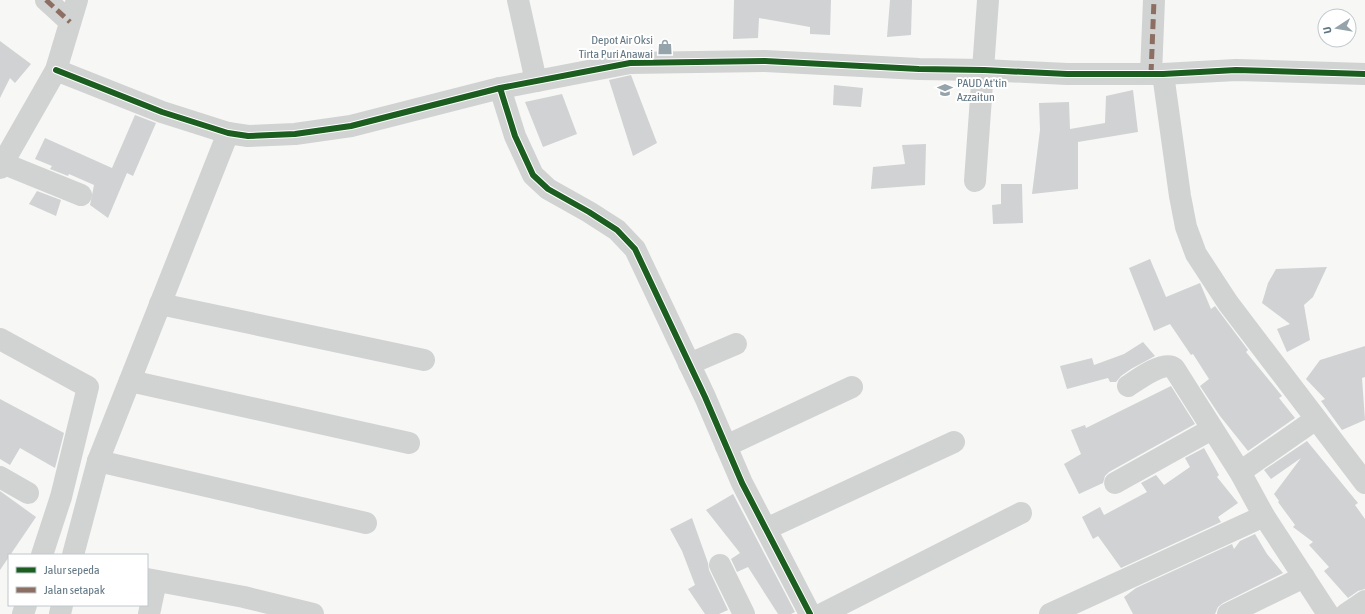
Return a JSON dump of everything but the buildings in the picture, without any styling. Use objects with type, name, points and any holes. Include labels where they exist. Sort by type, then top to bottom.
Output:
[{"type":"street","points":[[46,0],[70,22]]},
{"type":"street","points":[[77,0],[56,70],[1,165],[81,195]]},
{"type":"street","points":[[518,0],[536,81]]},
{"type":"street","points":[[975,181],[988,0]]},
{"type":"street","points":[[1154,0],[1157,74],[1186,227],[1196,254],[1228,303],[1365,483]]},
{"type":"street","points":[[56,70],[162,112],[228,133],[248,136],[295,134],[351,126],[500,88],[638,62],[765,61],[920,69],[1067,74],[1157,74],[1236,70],[1365,74]]},
{"type":"street","points":[[500,88],[515,136],[533,175],[548,189],[617,230],[635,249],[689,364],[742,483],[810,614]]},
{"type":"street","points":[[73,554],[98,461],[228,133]]},
{"type":"street","points":[[160,304],[424,360]]},
{"type":"street","points":[[0,339],[88,387],[61,497],[42,554]]},
{"type":"street","points":[[689,364],[736,344]]},
{"type":"street","points":[[1128,386],[1163,365],[1171,365],[1177,372],[1240,472],[1264,516],[1328,614]]},
{"type":"street","points":[[130,381],[409,443]]},
{"type":"street","points":[[726,446],[852,387]]},
{"type":"street","points":[[1240,472],[1316,420]]},
{"type":"street","points":[[1115,483],[1212,429]]},
{"type":"street","points":[[766,529],[954,442]]},
{"type":"street","points":[[98,461],[366,523]]},
{"type":"street","points":[[0,477],[28,494]]},
{"type":"street","points":[[822,614],[1021,513]]},
{"type":"street","points":[[1050,614],[1264,516]]},
{"type":"street","points":[[720,565],[744,614]]},
{"type":"street","points":[[1228,614],[1304,578]]},
{"type":"street","points":[[149,614],[151,580],[242,606],[313,614]]},
{"type":"street","points":[[1346,614],[1365,601]]},
{"type":"marked path","points":[[46,0],[70,22]]},
{"type":"marked path","points":[[1151,74],[1154,0]]},
{"type":"cycle path","points":[[56,70],[162,112],[228,133],[248,136],[295,134],[351,126],[500,88],[630,63],[765,61],[919,69],[1067,74],[1163,74],[1236,70],[1365,74]]},
{"type":"cycle path","points":[[500,88],[515,136],[533,175],[548,189],[617,230],[635,249],[705,397],[742,483],[810,614]]},
{"type":"place","name":"Depot Air Oksi Tirta Puri Anawai","points":[[665,47]]},
{"type":"place","name":"PAUD At'tin Azzaitun","points":[[945,90]]}]
